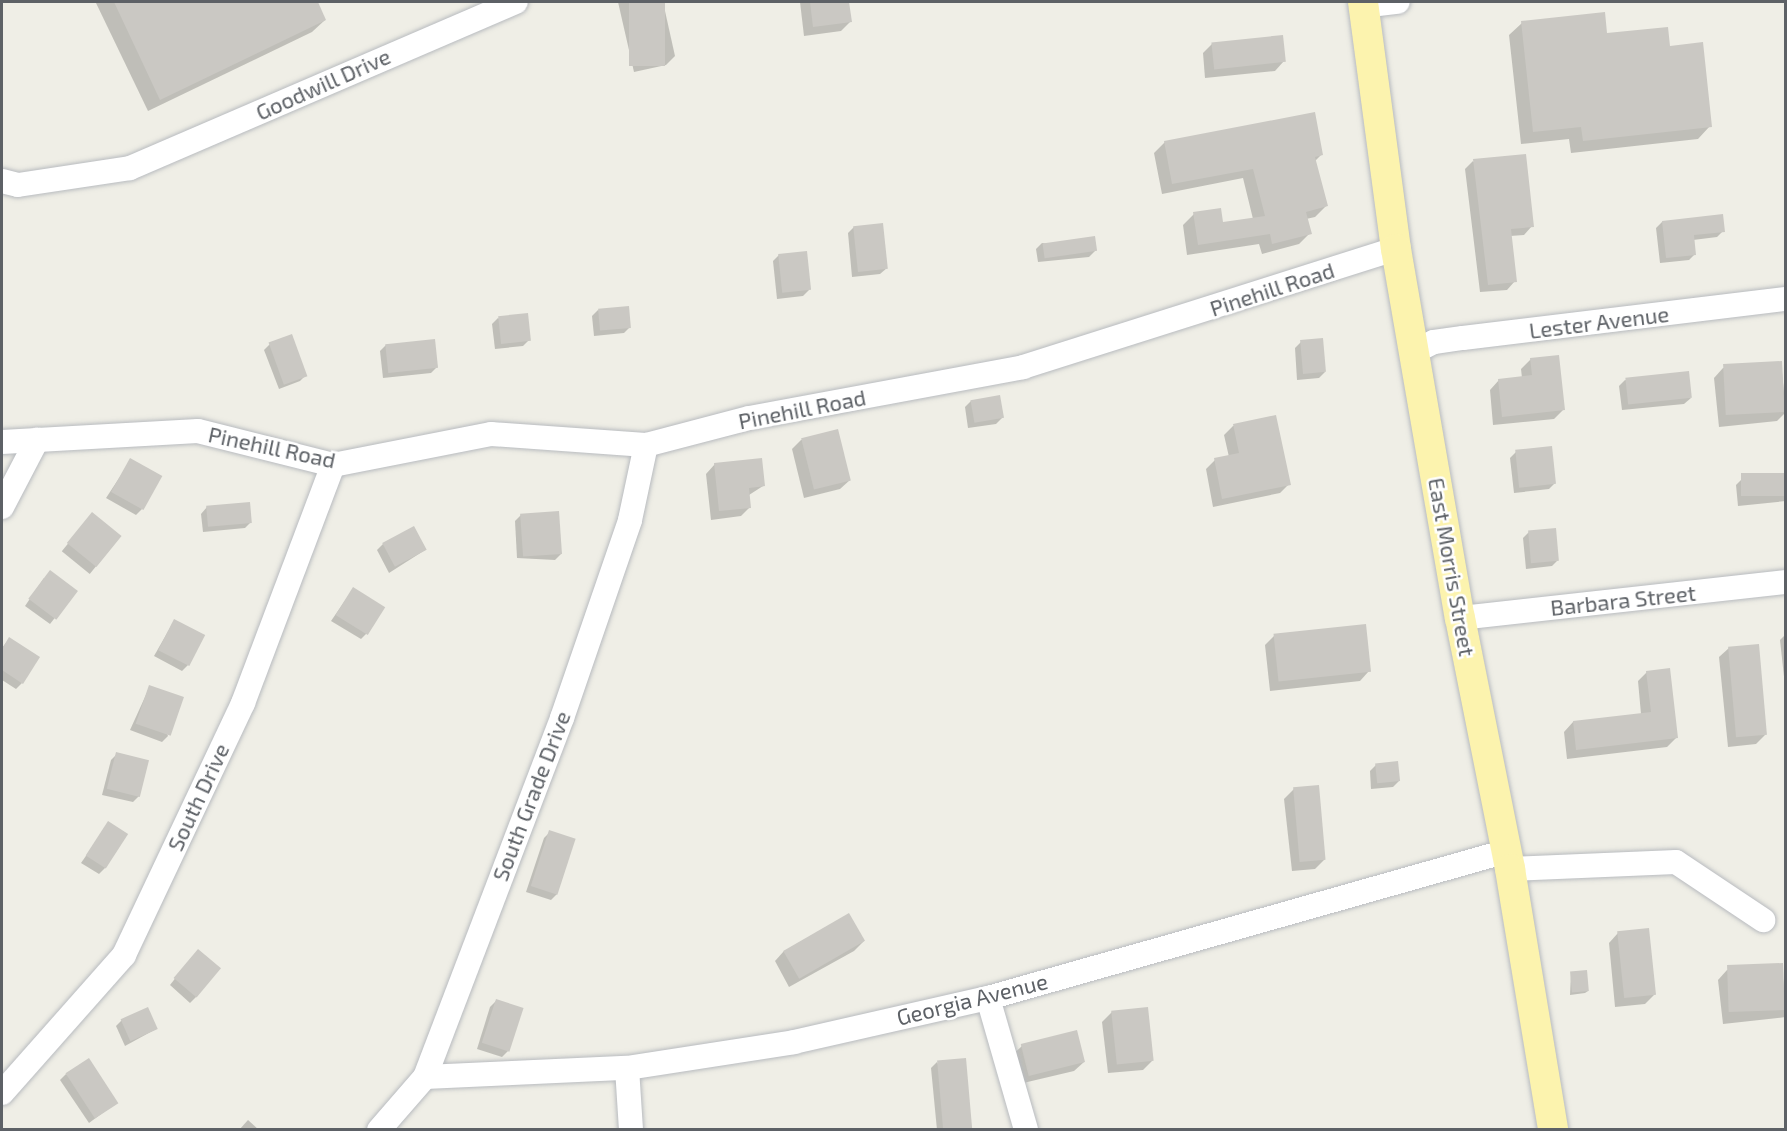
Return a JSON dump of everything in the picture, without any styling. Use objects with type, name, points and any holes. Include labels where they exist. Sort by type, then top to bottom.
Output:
[{"type":"main road","name":"East Morris Street","points":[[1363,4],[1396,249],[1460,618],[1508,860],[1553,1130]]},
{"type":"street","name":"Goodwill Drive","points":[[2,181],[18,185],[130,168],[516,2]]},
{"type":"street","points":[[1363,4],[1398,2]]},
{"type":"street","name":"Pinehill Road","points":[[2,442],[198,431],[333,465],[491,434],[646,445],[749,418],[1023,367],[1396,249]]},
{"type":"street","name":"Lester Avenue","points":[[1414,352],[1434,342],[1785,299]]},
{"type":"street","points":[[2,507],[37,440]]},
{"type":"street","name":"South Grade Drive","points":[[379,1130],[425,1077],[565,707],[630,520],[646,445]]},
{"type":"street","name":"South Drive","points":[[2,1093],[124,955],[243,703],[333,465]]},
{"type":"street","name":"Barbara Street","points":[[1460,618],[1785,582]]},
{"type":"street","name":"Georgia Avenue","points":[[425,1077],[627,1068],[794,1042],[988,998],[1508,860],[1676,862],[1763,920]]},
{"type":"street","points":[[988,998],[1026,1130]]},
{"type":"street","points":[[627,1068],[631,1130]]},
{"type":"building","points":[[114,2],[318,2],[326,20],[160,100]]},
{"type":"building","points":[[629,2],[665,2],[665,66],[629,66]]},
{"type":"building","points":[[810,2],[849,2],[852,22],[813,27]]},
{"type":"building","points":[[1605,12],[1607,33],[1668,27],[1670,46],[1703,42],[1712,127],[1583,141],[1581,127],[1533,132],[1521,21]]},
{"type":"building","points":[[1283,35],[1286,62],[1214,69],[1211,43]]},
{"type":"building","points":[[1315,112],[1323,155],[1315,157],[1328,206],[1306,212],[1312,234],[1272,244],[1270,234],[1198,245],[1193,212],[1221,208],[1223,222],[1265,216],[1253,169],[1172,184],[1164,141]]},
{"type":"building","points":[[1526,154],[1534,227],[1511,229],[1517,282],[1488,285],[1473,159]]},
{"type":"building","points":[[1723,214],[1725,232],[1694,235],[1696,255],[1666,258],[1662,221]]},
{"type":"building","points":[[883,223],[888,269],[858,272],[853,226]]},
{"type":"building","points":[[1095,236],[1097,251],[1045,258],[1043,243]]},
{"type":"building","points":[[807,251],[811,290],[782,293],[778,254]]},
{"type":"building","points":[[629,306],[631,328],[600,331],[598,309]]},
{"type":"building","points":[[528,313],[531,341],[501,344],[498,316]]},
{"type":"building","points":[[292,334],[307,376],[284,385],[269,343]]},
{"type":"building","points":[[1323,338],[1326,372],[1303,374],[1300,340]]},
{"type":"building","points":[[435,339],[438,368],[388,373],[385,344]]},
{"type":"building","points":[[1559,355],[1565,410],[1502,417],[1498,379],[1532,375],[1530,358]]},
{"type":"building","points":[[1782,361],[1785,412],[1726,415],[1723,364]]},
{"type":"building","points":[[1689,371],[1692,398],[1628,405],[1625,378]]},
{"type":"building","points":[[1000,395],[1004,418],[974,423],[970,400]]},
{"type":"building","points":[[1276,415],[1291,485],[1222,499],[1214,458],[1239,453],[1233,424]]},
{"type":"building","points":[[838,429],[851,480],[814,490],[801,438]]},
{"type":"building","points":[[1552,446],[1556,484],[1519,488],[1515,450]]},
{"type":"building","points":[[130,458],[162,476],[143,510],[111,492]]},
{"type":"building","points":[[762,458],[765,486],[749,488],[751,508],[719,511],[714,463]]},
{"type":"building","points":[[1741,473],[1785,473],[1785,496],[1741,496]]},
{"type":"building","points":[[250,502],[252,523],[208,527],[206,506]]},
{"type":"building","points":[[559,511],[562,554],[523,557],[520,514]]},
{"type":"building","points":[[92,512],[122,536],[96,567],[67,543]]},
{"type":"building","points":[[414,526],[427,550],[395,567],[382,543]]},
{"type":"building","points":[[1556,528],[1559,561],[1531,563],[1528,530]]},
{"type":"building","points":[[50,570],[78,591],[56,620],[28,599]]},
{"type":"building","points":[[353,587],[385,607],[368,635],[336,615]]},
{"type":"building","points":[[174,619],[205,635],[189,666],[158,650]]},
{"type":"building","points":[[1366,624],[1371,672],[1279,681],[1274,634]]},
{"type":"building","points":[[9,637],[40,657],[23,684],[2,670],[2,649]]},
{"type":"building","points":[[1759,644],[1767,735],[1736,737],[1728,647]]},
{"type":"building","points":[[1670,668],[1678,738],[1576,750],[1573,721],[1651,712],[1646,671]]},
{"type":"building","points":[[149,685],[184,697],[171,736],[136,724]]},
{"type":"building","points":[[116,752],[149,760],[140,797],[107,789]]},
{"type":"building","points":[[1398,761],[1400,781],[1377,783],[1375,763]]},
{"type":"building","points":[[1319,785],[1326,860],[1300,862],[1293,787]]},
{"type":"building","points":[[108,821],[128,834],[106,868],[86,855]]},
{"type":"building","points":[[549,830],[576,839],[557,895],[531,886]]},
{"type":"building","points":[[849,913],[865,941],[799,979],[783,951]]},
{"type":"building","points":[[1649,928],[1656,995],[1624,998],[1617,931]]},
{"type":"building","points":[[198,949],[221,968],[197,997],[174,978]]},
{"type":"building","points":[[1783,963],[1785,1010],[1729,1012],[1727,965]]},
{"type":"building","points":[[1587,970],[1589,991],[1572,992],[1570,971]]},
{"type":"building","points":[[496,999],[524,1008],[509,1052],[482,1043]]},
{"type":"building","points":[[148,1007],[158,1029],[130,1041],[121,1019]]},
{"type":"building","points":[[1148,1007],[1154,1061],[1117,1065],[1111,1011]]},
{"type":"building","points":[[1077,1030],[1085,1062],[1029,1076],[1021,1044]]},
{"type":"building","points":[[89,1058],[118,1103],[95,1119],[66,1073]]},
{"type":"building","points":[[966,1058],[972,1130],[943,1130],[937,1061]]}]
